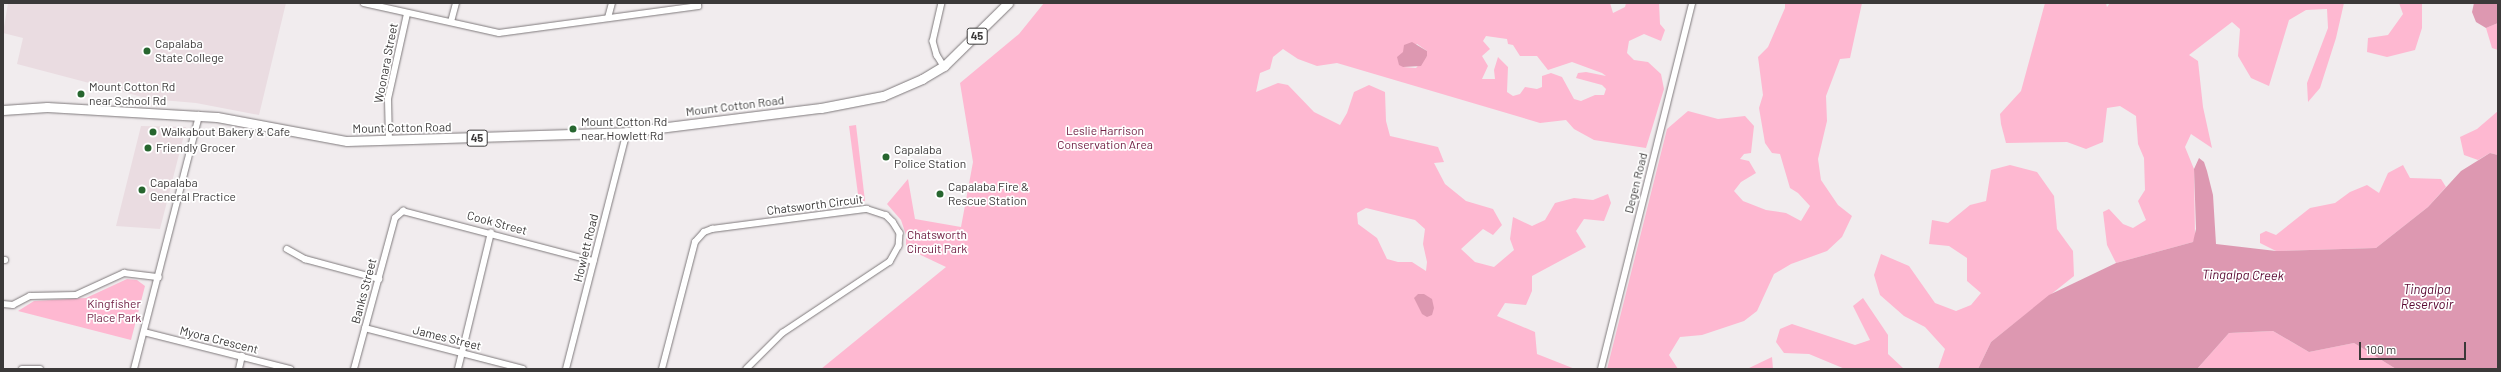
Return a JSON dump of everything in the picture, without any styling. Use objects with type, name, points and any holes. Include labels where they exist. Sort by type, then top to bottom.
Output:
[{"type":"main road","name":"Mount Cotton Road","points":[[3,110],[47,107],[217,116],[333,140],[389,141],[627,132],[851,103],[883,96],[922,79],[944,66],[1008,3]]},
{"type":"street","points":[[364,3],[407,14],[499,33],[698,6],[698,3]]},
{"type":"street","points":[[451,22],[456,3]]},
{"type":"street","points":[[608,18],[612,3]]},
{"type":"street","points":[[942,3],[933,41],[937,55],[944,66]]},
{"type":"street","name":"Degen Road","points":[[1601,369],[1692,3]]},
{"type":"street","name":"Woonara Street","points":[[389,141],[388,99],[407,14]]},
{"type":"street","points":[[134,369],[199,116]]},
{"type":"street","name":"Howlett Road","points":[[566,369],[627,132]]},
{"type":"street","name":"Chatsworth Circuit","points":[[662,369],[695,242],[704,232],[868,209],[886,215],[893,222],[900,233],[900,246],[890,262],[783,333],[746,369]]},
{"type":"street","name":"Cook Street","points":[[395,218],[403,212],[415,212],[594,261]]},
{"type":"street","name":"Banks Street","points":[[354,369],[395,218]]},
{"type":"street","points":[[458,369],[491,233]]},
{"type":"street","points":[[287,249],[305,259],[379,279]]},
{"type":"street","points":[[3,304],[13,305],[30,296],[76,295],[124,273],[158,276]]},
{"type":"street","name":"James Street","points":[[365,328],[523,369]]},
{"type":"street","name":"Myora Crescent","points":[[144,332],[290,369]]},
{"type":"street","points":[[238,369],[242,356]]},
{"type":"street","points":[[22,369],[40,369]]},
{"type":"shaded area","name":"Capalaba State College","points":[[8,3],[286,3],[259,115],[196,103],[150,99],[17,64],[23,38],[3,33]]},
{"type":"shaded area","points":[[141,126],[186,127],[160,229],[116,226]]},
{"type":"green space","points":[[1044,3],[1610,3],[1613,13],[1625,7],[1626,3],[1659,3],[1660,24],[1665,30],[1661,41],[1644,34],[1629,41],[1627,53],[1634,60],[1648,62],[1661,74],[1664,89],[1646,148],[1594,140],[1574,129],[1566,120],[1540,123],[1337,63],[1317,66],[1298,59],[1283,49],[1273,57],[1270,69],[1260,73],[1256,92],[1278,83],[1288,85],[1314,112],[1340,125],[1347,113],[1354,92],[1369,85],[1385,92],[1386,121],[1390,136],[1438,147],[1444,162],[1434,163],[1445,184],[1466,201],[1493,209],[1502,225],[1493,235],[1483,229],[1461,249],[1475,262],[1494,267],[1514,250],[1510,239],[1513,217],[1532,226],[1545,220],[1555,203],[1574,198],[1593,200],[1608,194],[1611,203],[1604,221],[1584,219],[1576,231],[1586,247],[1532,276],[1532,291],[1526,305],[1505,303],[1497,316],[1535,332],[1537,354],[1575,369],[821,369],[946,267],[906,248],[906,235],[901,220],[887,204],[908,179],[915,219],[961,227],[973,162],[960,83],[1019,34]],"holes":[[[1486,36],[1507,39],[1508,44],[1513,45],[1520,56],[1537,56],[1548,70],[1572,62],[1602,73],[1606,76],[1586,72],[1578,73],[1576,78],[1602,85],[1606,89],[1604,95],[1595,95],[1581,101],[1574,99],[1562,77],[1551,73],[1542,76],[1542,87],[1537,89],[1525,87],[1520,94],[1513,96],[1507,92],[1508,67],[1498,57],[1494,70],[1495,79],[1482,79],[1488,66],[1482,56],[1490,49],[1483,41]],[[1417,44],[1427,51],[1427,56],[1416,68],[1403,67],[1401,55]],[[1366,208],[1415,220],[1425,229],[1423,244],[1427,262],[1426,271],[1412,262],[1398,262],[1387,259],[1377,238],[1358,224],[1357,213]]]},
{"type":"green space","points":[[1785,3],[1862,3],[1850,58],[1840,59],[1826,96],[1827,121],[1818,159],[1821,180],[1838,205],[1852,216],[1842,237],[1827,251],[1791,264],[1774,274],[1757,311],[1744,321],[1702,335],[1680,337],[1669,355],[1678,369],[1607,369],[1667,129],[1688,111],[1718,119],[1745,116],[1754,126],[1751,153],[1744,154],[1740,159],[1749,161],[1756,173],[1741,182],[1734,191],[1743,201],[1766,210],[1786,213],[1801,221],[1810,206],[1798,193],[1790,188],[1780,154],[1772,153],[1765,143],[1759,108],[1763,95],[1758,57],[1768,47],[1785,8]]},
{"type":"green space","points":[[2045,3],[2106,3],[2107,7],[2110,3],[2344,3],[2336,38],[2320,88],[2308,102],[2307,83],[2328,28],[2327,9],[2306,10],[2289,20],[2269,86],[2251,78],[2238,56],[2240,29],[2232,22],[2189,55],[2198,61],[2203,107],[2212,148],[2191,134],[2185,147],[2194,169],[2195,237],[2193,242],[2116,263],[2107,245],[2103,212],[2109,209],[2123,224],[2133,228],[2146,220],[2138,201],[2145,190],[2144,158],[2138,144],[2136,116],[2120,106],[2107,108],[2103,142],[2086,149],[2067,142],[2006,143],[2000,114],[2021,91]]},
{"type":"green space","points":[[2399,3],[2422,3],[2422,28],[2415,50],[2387,57],[2367,52],[2368,38],[2388,35],[2403,14]]},
{"type":"green space","points":[[2498,23],[2498,50],[2492,48],[2486,28]]},
{"type":"green space","points":[[2498,111],[2498,155],[2490,153],[2478,160],[2464,155],[2460,137],[2477,129]]},
{"type":"green space","points":[[856,125],[865,201],[859,202],[849,126]]},
{"type":"green space","points":[[2010,165],[2037,172],[2054,196],[2057,229],[2073,251],[2074,276],[1991,342],[1978,369],[1938,369],[1945,349],[1925,327],[1904,316],[1880,295],[1874,275],[1881,254],[1909,266],[1935,303],[1956,311],[1971,305],[1981,293],[1967,281],[1967,258],[1949,246],[1929,244],[1932,220],[1948,223],[1970,205],[1986,201],[1991,170]]},
{"type":"green space","points":[[2403,165],[2410,178],[2441,179],[2446,187],[2428,207],[2376,248],[2276,251],[2260,243],[2260,234],[2266,231],[2276,235],[2310,208],[2335,203],[2350,192],[2367,185],[2379,193],[2388,173]]},
{"type":"green space","name":"Kingfisher Place Park","points":[[127,279],[137,280],[145,286],[131,340],[18,311],[34,301],[86,298]]},
{"type":"green space","points":[[1863,298],[1888,335],[1888,354],[1903,368],[1914,369],[1845,369],[1809,354],[1784,353],[1776,342],[1780,329],[1792,324],[1855,345],[1870,340],[1853,306]]},
{"type":"green space","points":[[2273,331],[2309,352],[2354,343],[2396,369],[2197,369],[2229,333]]},
{"type":"green space","points":[[1772,357],[1773,369],[1747,369]]},
{"type":"water","points":[[2474,3],[2498,3],[2498,23],[2486,28],[2476,22],[2472,12]]},
{"type":"water","points":[[1412,42],[1427,51],[1427,56],[1421,66],[1403,67],[1399,65],[1397,57],[1403,52],[1404,45]]},
{"type":"water","name":"Tingalpa Reservoir","points":[[2490,153],[2498,155],[2498,369],[2396,369],[2354,343],[2309,352],[2273,331],[2229,333],[2197,369],[1978,369],[1991,342],[2049,295],[2116,263],[2193,242],[2196,229],[2194,169],[2199,158],[2204,162],[2213,195],[2216,244],[2276,251],[2376,248],[2428,207],[2461,171]]},
{"type":"water","points":[[1418,294],[1424,294],[1432,299],[1434,308],[1432,315],[1427,317],[1422,314],[1414,298]]},
{"type":"place","name":"Capalaba State College","points":[[147,51]]},
{"type":"place","name":"Mount Cotton Rd near School Rd","points":[[81,94]]},
{"type":"place","name":"Mount Cotton Rd near Howlett Rd","points":[[573,129]]},
{"type":"place","name":"Walkabout Bakery & Cafe","points":[[153,132]]},
{"type":"place","name":"Friendly Grocer","points":[[148,148]]},
{"type":"place","name":"Capalaba Police Station","points":[[886,157]]},
{"type":"place","name":"Capalaba General Practice","points":[[142,190]]},
{"type":"place","name":"Capalaba Fire & Rescue Station","points":[[940,194]]},
{"type":"park label","name":"Leslie Harrison Conservation Area","points":[[1105,138]]},
{"type":"park label","name":"Chatsworth Circuit Park","points":[[937,242]]},
{"type":"water label","name":"Tingalpa Creek","points":[[2243,275]]}]
